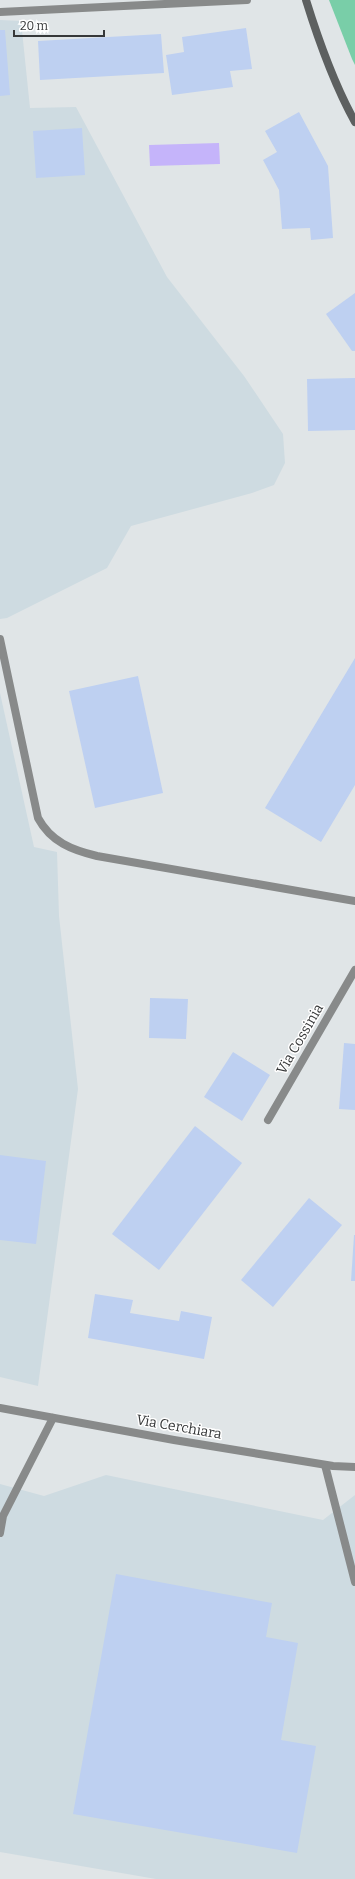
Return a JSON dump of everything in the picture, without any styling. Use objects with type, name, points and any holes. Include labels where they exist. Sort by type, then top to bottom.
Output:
[{"type":"street","points":[[0,12],[247,0]]},
{"type":"street","points":[[306,0],[324,54],[339,92],[355,122]]},
{"type":"street","points":[[0,639],[38,818],[43,828],[64,846],[97,856],[355,901]]},
{"type":"street","name":"Via Cossinia","points":[[268,1120],[355,970]]},
{"type":"street","name":"Via Cerchiara","points":[[0,1408],[174,1440],[325,1465],[355,1467]]},
{"type":"street","points":[[0,1533],[1,1516],[53,1418]]},
{"type":"street","points":[[325,1465],[355,1580]]},
{"type":"shaded area","points":[[0,20],[21,21],[30,108],[76,107],[167,277],[244,376],[283,434],[285,463],[274,485],[252,493],[131,526],[107,568],[7,618],[0,619]]},
{"type":"shaded area","points":[[219,143],[220,164],[150,166],[149,145]]},
{"type":"shaded area","points":[[0,693],[34,847],[57,852],[59,916],[78,1089],[38,1386],[0,1377]]},
{"type":"shaded area","points":[[106,1475],[323,1520],[355,1495],[355,1879],[156,1879],[0,1852],[0,1484],[44,1496]]},
{"type":"green space","points":[[329,0],[355,0],[355,65],[352,59]]},
{"type":"building","points":[[246,28],[252,69],[230,71],[233,87],[172,95],[166,55],[184,52],[182,37]]},
{"type":"building","points":[[0,30],[5,30],[10,95],[0,96]]},
{"type":"building","points":[[161,34],[164,73],[40,80],[38,41]]},
{"type":"building","points":[[299,112],[328,166],[333,238],[311,240],[310,228],[282,229],[279,190],[263,160],[277,152],[265,131]]},
{"type":"building","points":[[82,128],[85,175],[36,178],[33,131]]},
{"type":"building","points":[[355,293],[355,351],[352,351],[326,314]]},
{"type":"building","points":[[355,378],[355,430],[308,431],[307,379]]},
{"type":"building","points":[[355,658],[355,785],[321,842],[265,808]]},
{"type":"building","points":[[138,676],[163,793],[95,808],[69,691]]},
{"type":"building","points":[[150,998],[188,999],[186,1039],[149,1038]]},
{"type":"building","points":[[344,1043],[355,1044],[355,1110],[339,1109]]},
{"type":"building","points":[[233,1052],[270,1075],[242,1121],[204,1097]]},
{"type":"building","points":[[195,1126],[242,1163],[159,1270],[112,1234]]},
{"type":"building","points":[[0,1155],[46,1161],[36,1244],[0,1240]]},
{"type":"building","points":[[309,1198],[342,1225],[273,1307],[241,1280]]},
{"type":"building","points":[[354,1235],[355,1281],[351,1281]]},
{"type":"building","points":[[95,1294],[133,1300],[130,1313],[179,1321],[181,1311],[212,1317],[204,1359],[88,1338]]},
{"type":"building","points":[[116,1574],[272,1603],[266,1637],[298,1643],[281,1740],[316,1746],[297,1853],[73,1814]]}]
